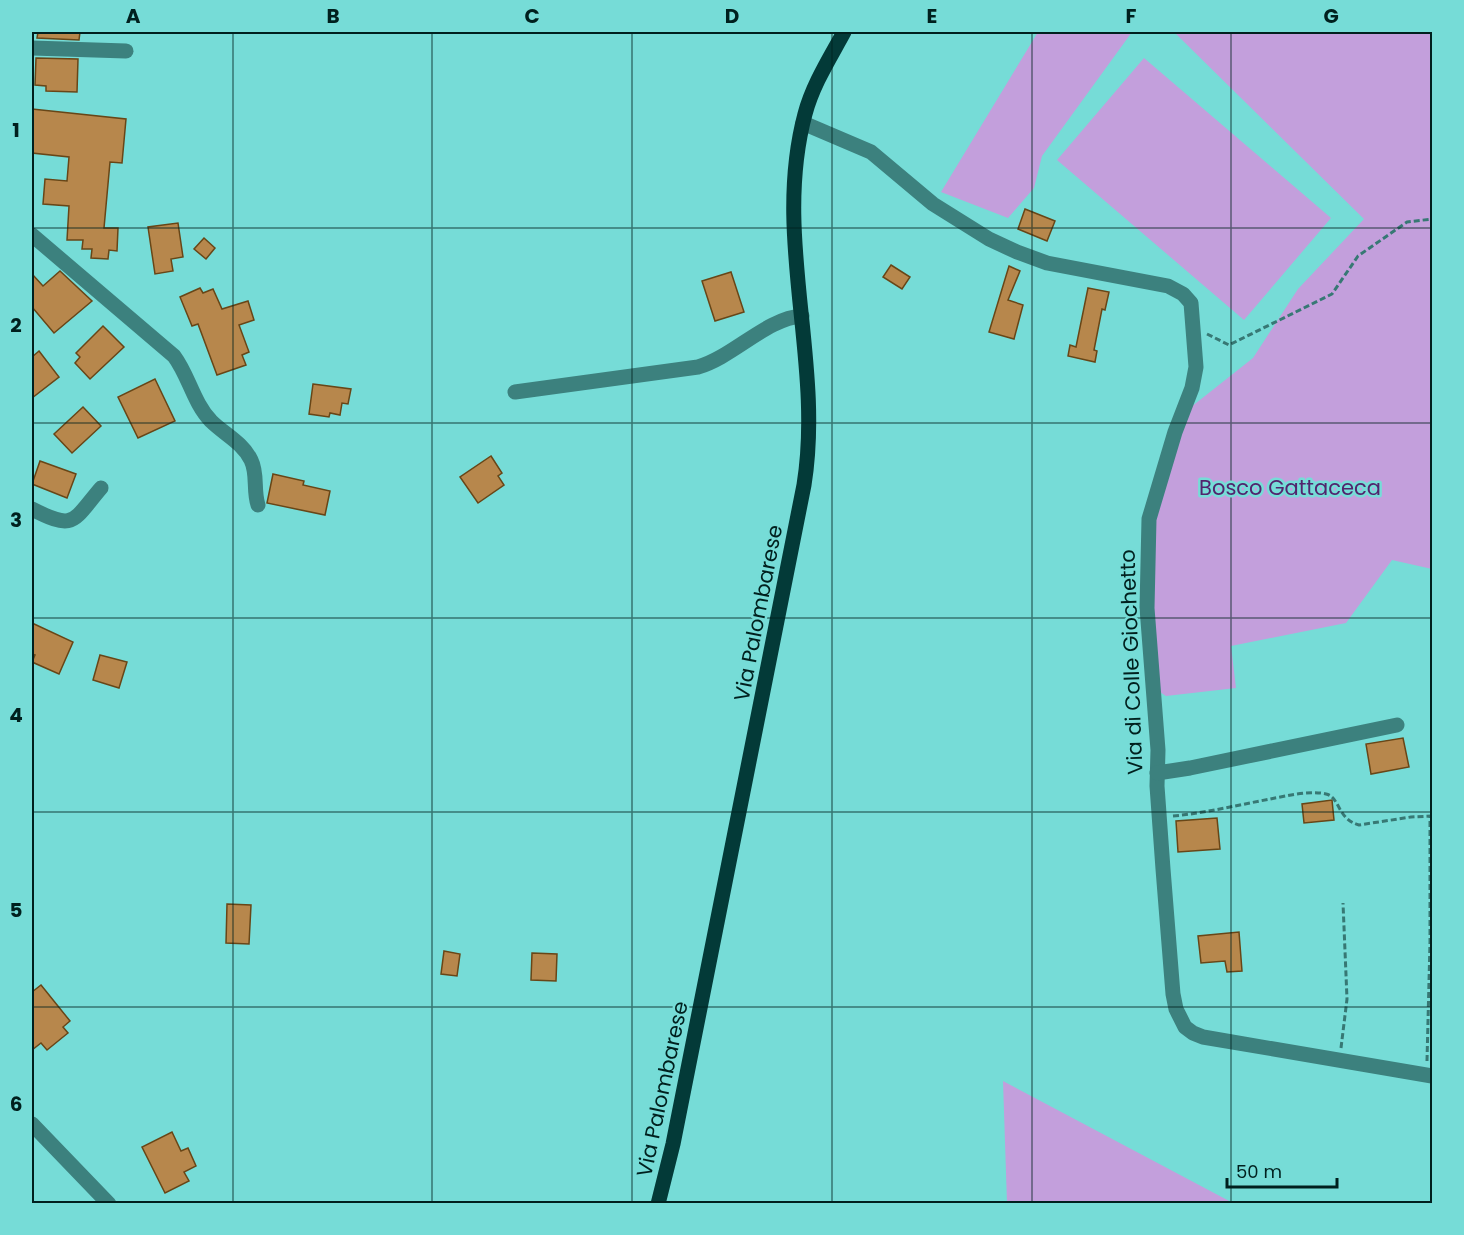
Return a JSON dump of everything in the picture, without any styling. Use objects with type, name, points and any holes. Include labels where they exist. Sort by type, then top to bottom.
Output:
[{"type":"main road","name":"Via Palombarese","points":[[658,1203],[673,1144],[804,485],[809,426],[802,316],[794,244],[793,199],[803,123],[815,86],[844,32]]},
{"type":"street","points":[[32,48],[126,51]]},
{"type":"street","name":"Via di Colle Giochetto","points":[[803,123],[871,152],[933,204],[1017,252],[1047,263],[1168,286],[1180,291],[1191,303],[1196,358],[1194,384],[1175,432],[1154,500],[1148,530],[1147,608],[1157,745],[1159,817],[1173,994],[1179,1016],[1185,1027],[1193,1033],[1208,1038],[1429,1076]]},
{"type":"street","points":[[32,235],[174,356],[204,412],[211,421],[241,445],[249,457],[254,470],[254,492],[258,505]]},
{"type":"street","points":[[515,392],[703,365],[722,357],[782,321],[802,316]]},
{"type":"street","points":[[32,509],[57,521],[70,521],[101,488]]},
{"type":"street","points":[[1157,773],[1397,725]]},
{"type":"street","points":[[32,1124],[109,1203]]},
{"type":"path","points":[[1194,327],[1229,345],[1332,294],[1358,256],[1407,222],[1432,219]]},
{"type":"path","points":[[1159,817],[1314,793],[1332,796],[1343,815],[1352,823],[1359,825],[1431,816],[1429,1076]]},
{"type":"path","points":[[1337,1059],[1342,1045],[1347,999],[1343,903]]},
{"type":"green space","points":[[1038,32],[1132,32],[1042,156],[1034,188],[1008,218],[941,192]]},
{"type":"green space","name":"Bosco Gattaceca","points":[[1174,32],[1432,32],[1432,569],[1392,560],[1346,623],[1231,646],[1236,688],[1166,696],[1152,687],[1145,521],[1186,411],[1253,358],[1298,289],[1364,219]]},
{"type":"green space","points":[[1144,58],[1331,218],[1244,320],[1057,160]]},
{"type":"green space","points":[[1003,1081],[1233,1203],[1007,1203]]},
{"type":"building","points":[[38,32],[80,32],[79,40],[37,38]]},
{"type":"building","points":[[36,58],[78,59],[77,92],[46,91],[46,86],[35,85]]},
{"type":"building","points":[[32,109],[126,119],[122,163],[110,162],[104,228],[118,228],[117,251],[109,250],[108,259],[91,258],[92,249],[82,249],[83,240],[67,240],[69,206],[43,204],[45,179],[67,181],[69,157],[32,153]]},
{"type":"building","points":[[1025,209],[1055,221],[1047,241],[1018,229]]},
{"type":"building","points":[[178,223],[183,257],[171,259],[173,271],[155,274],[148,227]]},
{"type":"building","points":[[204,238],[215,248],[206,259],[194,249]]},
{"type":"building","points":[[891,265],[910,277],[902,289],[883,277]]},
{"type":"building","points":[[1009,266],[1020,271],[1008,300],[1023,305],[1014,339],[989,332]]},
{"type":"building","points":[[60,271],[92,301],[54,333],[32,307],[32,274],[43,286]]},
{"type":"building","points":[[731,272],[744,312],[715,321],[702,281]]},
{"type":"building","points":[[200,288],[203,293],[213,289],[222,309],[248,301],[254,320],[239,325],[249,352],[242,355],[246,365],[217,375],[198,324],[192,326],[180,297]]},
{"type":"building","points":[[1088,288],[1109,292],[1105,310],[1102,309],[1094,350],[1097,351],[1095,362],[1068,356],[1070,345],[1076,347]]},
{"type":"building","points":[[103,326],[124,347],[90,379],[75,363],[80,357],[76,353]]},
{"type":"building","points":[[39,351],[59,377],[32,398],[32,357]]},
{"type":"building","points":[[155,379],[175,421],[138,438],[118,397]]},
{"type":"building","points":[[313,384],[351,389],[348,404],[342,403],[340,415],[330,413],[329,417],[309,414]]},
{"type":"building","points":[[83,407],[101,426],[72,453],[54,434]]},
{"type":"building","points":[[491,456],[502,473],[498,476],[504,485],[478,503],[460,477]]},
{"type":"building","points":[[40,461],[76,474],[67,498],[32,484]]},
{"type":"building","points":[[273,474],[304,481],[303,485],[330,491],[325,515],[267,503]]},
{"type":"building","points":[[32,623],[73,642],[59,674],[32,662],[35,655],[32,654]]},
{"type":"building","points":[[100,655],[127,662],[119,688],[93,680]]},
{"type":"building","points":[[1403,738],[1409,767],[1371,774],[1366,744]]},
{"type":"building","points":[[1332,800],[1334,820],[1304,823],[1302,804]]},
{"type":"building","points":[[1217,818],[1220,849],[1178,852],[1176,821]]},
{"type":"building","points":[[227,904],[251,905],[249,944],[226,943]]},
{"type":"building","points":[[1239,932],[1242,971],[1227,972],[1225,961],[1201,963],[1198,936]]},
{"type":"building","points":[[444,951],[460,954],[457,976],[441,974]]},
{"type":"building","points":[[532,953],[557,954],[556,981],[531,980]]},
{"type":"building","points":[[41,985],[70,1021],[63,1027],[68,1033],[47,1050],[41,1043],[32,1050],[32,992]]},
{"type":"building","points":[[172,1132],[181,1151],[188,1148],[196,1166],[184,1172],[189,1181],[165,1193],[142,1147]]}]
